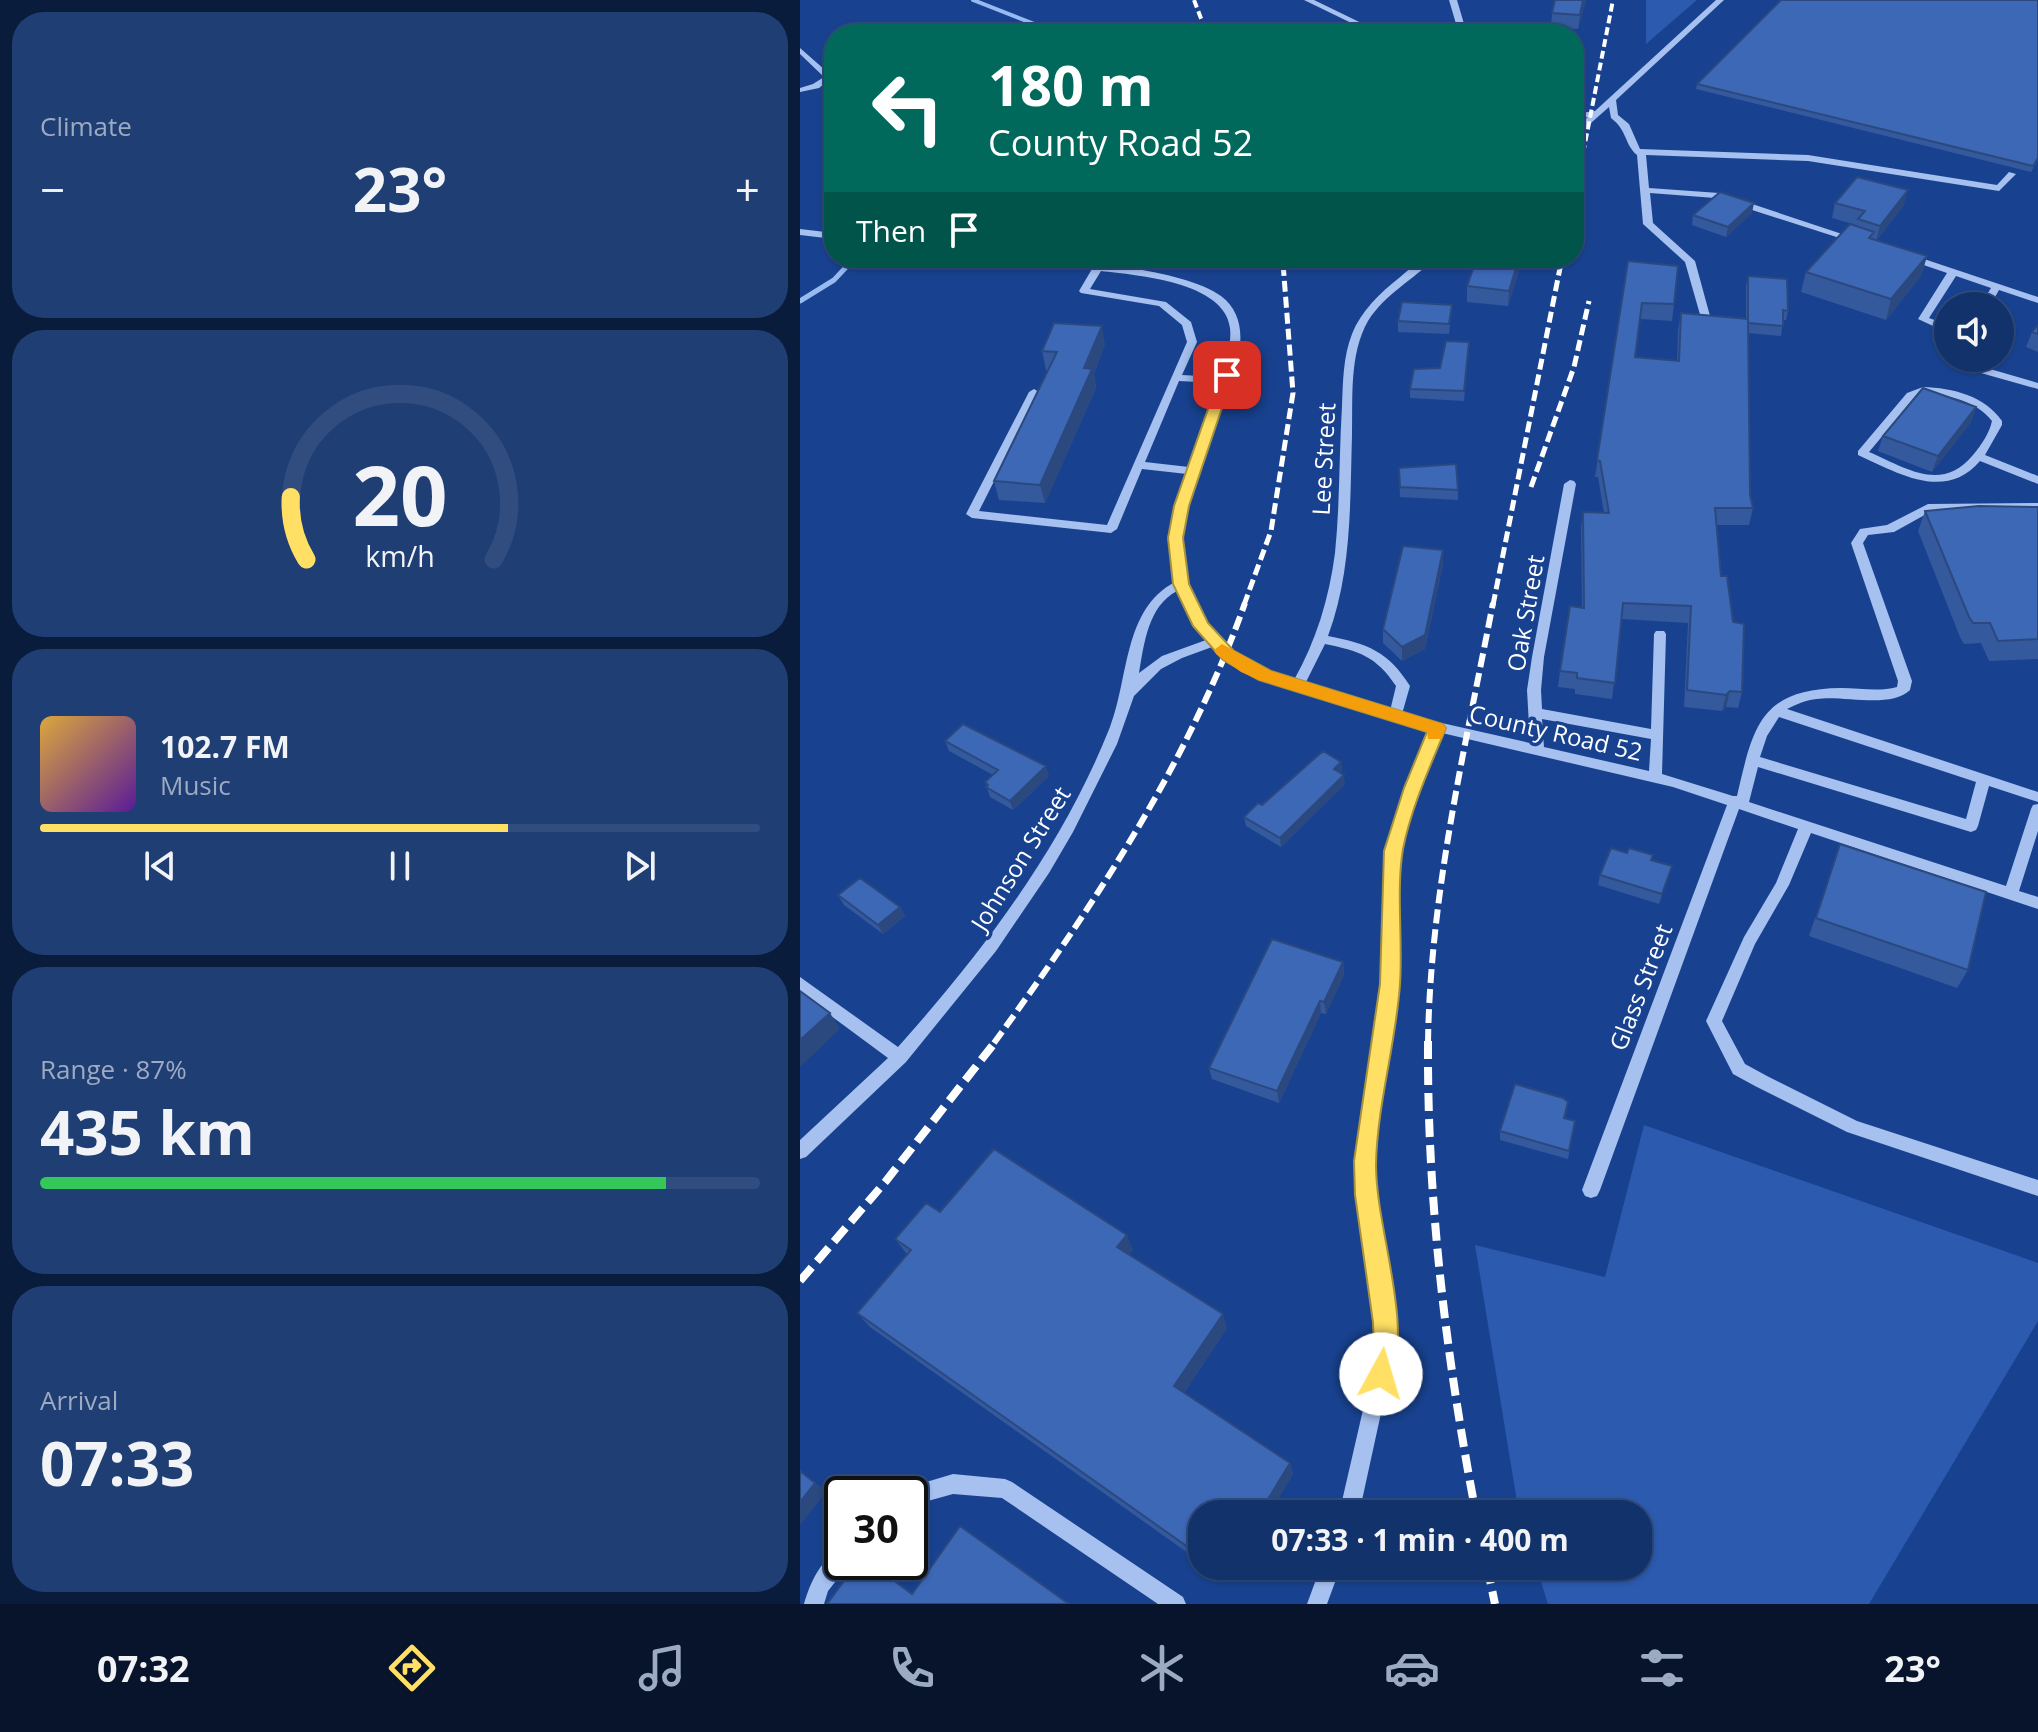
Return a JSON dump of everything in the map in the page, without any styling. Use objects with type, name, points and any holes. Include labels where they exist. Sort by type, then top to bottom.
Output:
[{"type":"street","points":[[1308,0],[1359,24]]},
{"type":"street","points":[[1453,0],[1460,24]]},
{"type":"street","points":[[1584,126],[1720,0]]},
{"type":"street","points":[[800,50],[824,71]]},
{"type":"street","points":[[800,90],[824,80]]},
{"type":"street","points":[[1612,100],[1614,116],[1625,124],[1637,152],[1808,158],[1999,188],[2012,174]]},
{"type":"street","points":[[1584,115],[1598,113]]},
{"type":"street","points":[[1641,152],[1648,224],[1690,261],[1705,316]]},
{"type":"street","points":[[1645,190],[1716,195],[1872,246]]},
{"type":"street","points":[[801,234],[824,235]]},
{"type":"street","points":[[1900,254],[2038,300]]},
{"type":"street","name":"County Road 52","points":[[1089,268],[1173,280],[1211,294],[1223,302],[1237,327],[1235,345],[1193,471],[1175,538],[1181,584],[1201,626],[1213,642],[1247,667],[1395,717],[1655,777],[2038,903]]},
{"type":"street","name":"Lee Street","points":[[1297,686],[1312,664],[1323,639],[1337,575],[1349,381],[1358,331],[1377,302],[1418,268]]},
{"type":"street","points":[[1034,392],[972,514],[1111,529],[1192,342],[1187,324],[1162,304],[1084,291],[1097,269]]},
{"type":"street","points":[[1940,292],[1953,272]]},
{"type":"street","points":[[1993,292],[1997,286]]},
{"type":"street","points":[[1934,302],[1923,319],[1934,323]]},
{"type":"street","points":[[1988,372],[2038,386]]},
{"type":"street","points":[[1175,378],[1224,380]]},
{"type":"street","points":[[1923,390],[1937,390],[1993,413],[1997,421],[1996,430],[1979,456],[1960,477],[1945,481],[1923,477],[1862,453],[1911,395],[1923,390]]},
{"type":"street","points":[[1979,456],[2038,480]]},
{"type":"street","points":[[1137,465],[1193,471]]},
{"type":"street","name":"Oak Street","points":[[1537,751],[1534,690],[1538,657],[1570,484]]},
{"type":"street","points":[[1777,711],[1793,697],[1819,691],[1890,696],[1903,690],[1905,681],[1857,543],[1864,532],[1899,526],[1928,508],[2038,507]]},
{"type":"street","name":"Johnson Street","points":[[800,1151],[900,1057],[964,983],[1060,845],[1111,741],[1128,696],[1142,629],[1151,608],[1164,592],[1181,584]]},
{"type":"street","points":[[1655,777],[1660,634]]},
{"type":"street","points":[[1323,639],[1362,647],[1388,661],[1403,686],[1395,717]]},
{"type":"street","points":[[1128,696],[1146,672],[1164,660],[1213,642]]},
{"type":"street","points":[[1777,711],[2038,797]]},
{"type":"street","name":"Glass Street","points":[[1591,1190],[1761,735],[1777,711]]},
{"type":"street","points":[[1537,713],[1658,735]]},
{"type":"street","points":[[1352,1500],[1386,1349],[1385,1322],[1366,1195],[1365,1161],[1390,984],[1394,851],[1413,788],[1437,728]]},
{"type":"street","points":[[1753,760],[1971,826],[1984,779]]},
{"type":"street","points":[[2011,894],[2031,857],[2038,809]]},
{"type":"street","points":[[1807,825],[1782,885],[1749,941],[1714,1021],[1739,1069],[1853,1127],[2038,1188]]},
{"type":"street","points":[[800,984],[900,1057]]},
{"type":"street","points":[[928,1491],[953,1484],[1005,1489],[1176,1604]]},
{"type":"street","points":[[814,1604],[824,1580]]},
{"type":"street","points":[[1317,1604],[1326,1580]]},
{"type":"shaded area","points":[[1646,0],[1697,0],[1646,44]]},
{"type":"shaded area","points":[[1644,1125],[2038,1263],[2038,1321],[1869,1604],[1548,1604],[1540,1580],[1652,1580],[1652,1500],[1517,1500],[1475,1245],[1605,1277]]},
{"type":"building","points":[[1555,0],[1583,0],[1580,15],[1552,13]]},
{"type":"building","points":[[1781,0],[2038,0],[2038,158],[2033,166],[1697,84]]},
{"type":"building","points":[[1857,177],[1908,190],[1880,226],[1858,219],[1865,211],[1835,203]]},
{"type":"building","points":[[1720,192],[1754,203],[1728,227],[1693,215]]},
{"type":"building","points":[[1850,224],[1874,232],[1869,238],[1927,256],[1891,299],[1806,272]]},
{"type":"building","points":[[1628,261],[1678,266],[1674,304],[1642,303],[1635,357],[1679,361],[1681,313],[1748,319],[1750,495],[1753,508],[1715,508],[1721,576],[1727,576],[1733,622],[1744,624],[1742,692],[1730,691],[1726,695],[1687,690],[1691,606],[1623,603],[1615,683],[1577,678],[1577,673],[1560,671],[1570,606],[1584,608],[1583,512],[1609,513],[1600,461],[1597,460]]},
{"type":"building","points":[[1473,268],[1516,268],[1509,291],[1467,286]]},
{"type":"building","points":[[1748,276],[1787,279],[1788,311],[1783,310],[1783,326],[1748,323]]},
{"type":"building","points":[[1402,302],[1452,305],[1449,324],[1398,321]]},
{"type":"building","points":[[1054,323],[1102,326],[1084,368],[1092,369],[1040,485],[994,481],[1057,352],[1042,351]]},
{"type":"building","points":[[1446,341],[1469,342],[1464,391],[1410,389],[1414,369],[1440,368]]},
{"type":"building","points":[[1923,388],[1976,407],[1938,456],[1883,436]]},
{"type":"building","points":[[1456,464],[1458,490],[1400,487],[1399,468]]},
{"type":"building","points":[[1979,506],[2038,507],[2038,639],[1998,641],[1990,623],[1973,623],[1925,511]]},
{"type":"building","points":[[1403,546],[1443,550],[1425,635],[1402,647],[1383,629]]},
{"type":"building","points":[[963,724],[1046,766],[1010,801],[986,787],[985,782],[998,770],[945,741]]},
{"type":"building","points":[[1323,751],[1341,762],[1334,769],[1344,775],[1280,838],[1244,817],[1258,803],[1262,805]]},
{"type":"building","points":[[1840,844],[1986,892],[1968,970],[1816,918]]},
{"type":"building","points":[[1611,848],[1627,853],[1629,848],[1653,855],[1651,860],[1672,866],[1662,894],[1600,875]]},
{"type":"building","points":[[860,878],[900,907],[878,925],[838,895]]},
{"type":"building","points":[[1272,939],[1343,962],[1324,1002],[1320,1001],[1277,1091],[1209,1068]]},
{"type":"building","points":[[800,991],[830,1013],[800,1040]]},
{"type":"building","points":[[1515,1084],[1568,1102],[1564,1118],[1575,1121],[1569,1151],[1500,1131]]},
{"type":"building","points":[[994,1149],[1127,1235],[1117,1247],[1223,1314],[1174,1386],[1290,1463],[1268,1500],[1188,1500],[1188,1547],[857,1313],[911,1250],[895,1239],[926,1203],[940,1212]]},
{"type":"building","points":[[800,1471],[815,1483],[800,1502]]},
{"type":"building","points":[[960,1526],[1069,1604],[827,1604],[845,1580],[893,1580],[912,1594],[922,1580],[928,1580],[928,1571]]},
{"type":"waterway","points":[[973,0],[1034,24]]},
{"type":"waterway","points":[[800,301],[834,280],[845,268]]},
{"type":"railway","points":[[1194,0],[1203,24]]},
{"type":"railway","points":[[1584,149],[1613,0]]},
{"type":"railway","points":[[1244,605],[1271,531],[1293,393],[1283,268]]},
{"type":"railway","points":[[1493,605],[1560,268]]},
{"type":"railway","points":[[1531,487],[1574,367],[1589,301]]},
{"type":"railway","points":[[994,1043],[1067,939],[1136,832],[1196,720],[1245,603]]},
{"type":"railway","points":[[1428,1042],[1430,988],[1442,877],[1493,603]]},
{"type":"railway","points":[[800,1281],[886,1181],[996,1041]]},
{"type":"railway","points":[[1428,1042],[1431,1160],[1440,1279],[1474,1500]]},
{"type":"railway","points":[[1490,1580],[1495,1604]]},
{"type":"slow traffic","points":[[1222,650],[1265,676],[1437,728],[1435,734]]},
{"type":"route","points":[[1227,375],[1198,454],[1175,538],[1181,584],[1201,626],[1228,656],[1265,676],[1437,728],[1413,788],[1394,851],[1390,984],[1365,1161],[1366,1195],[1385,1322],[1386,1349],[1381,1374]]}]
